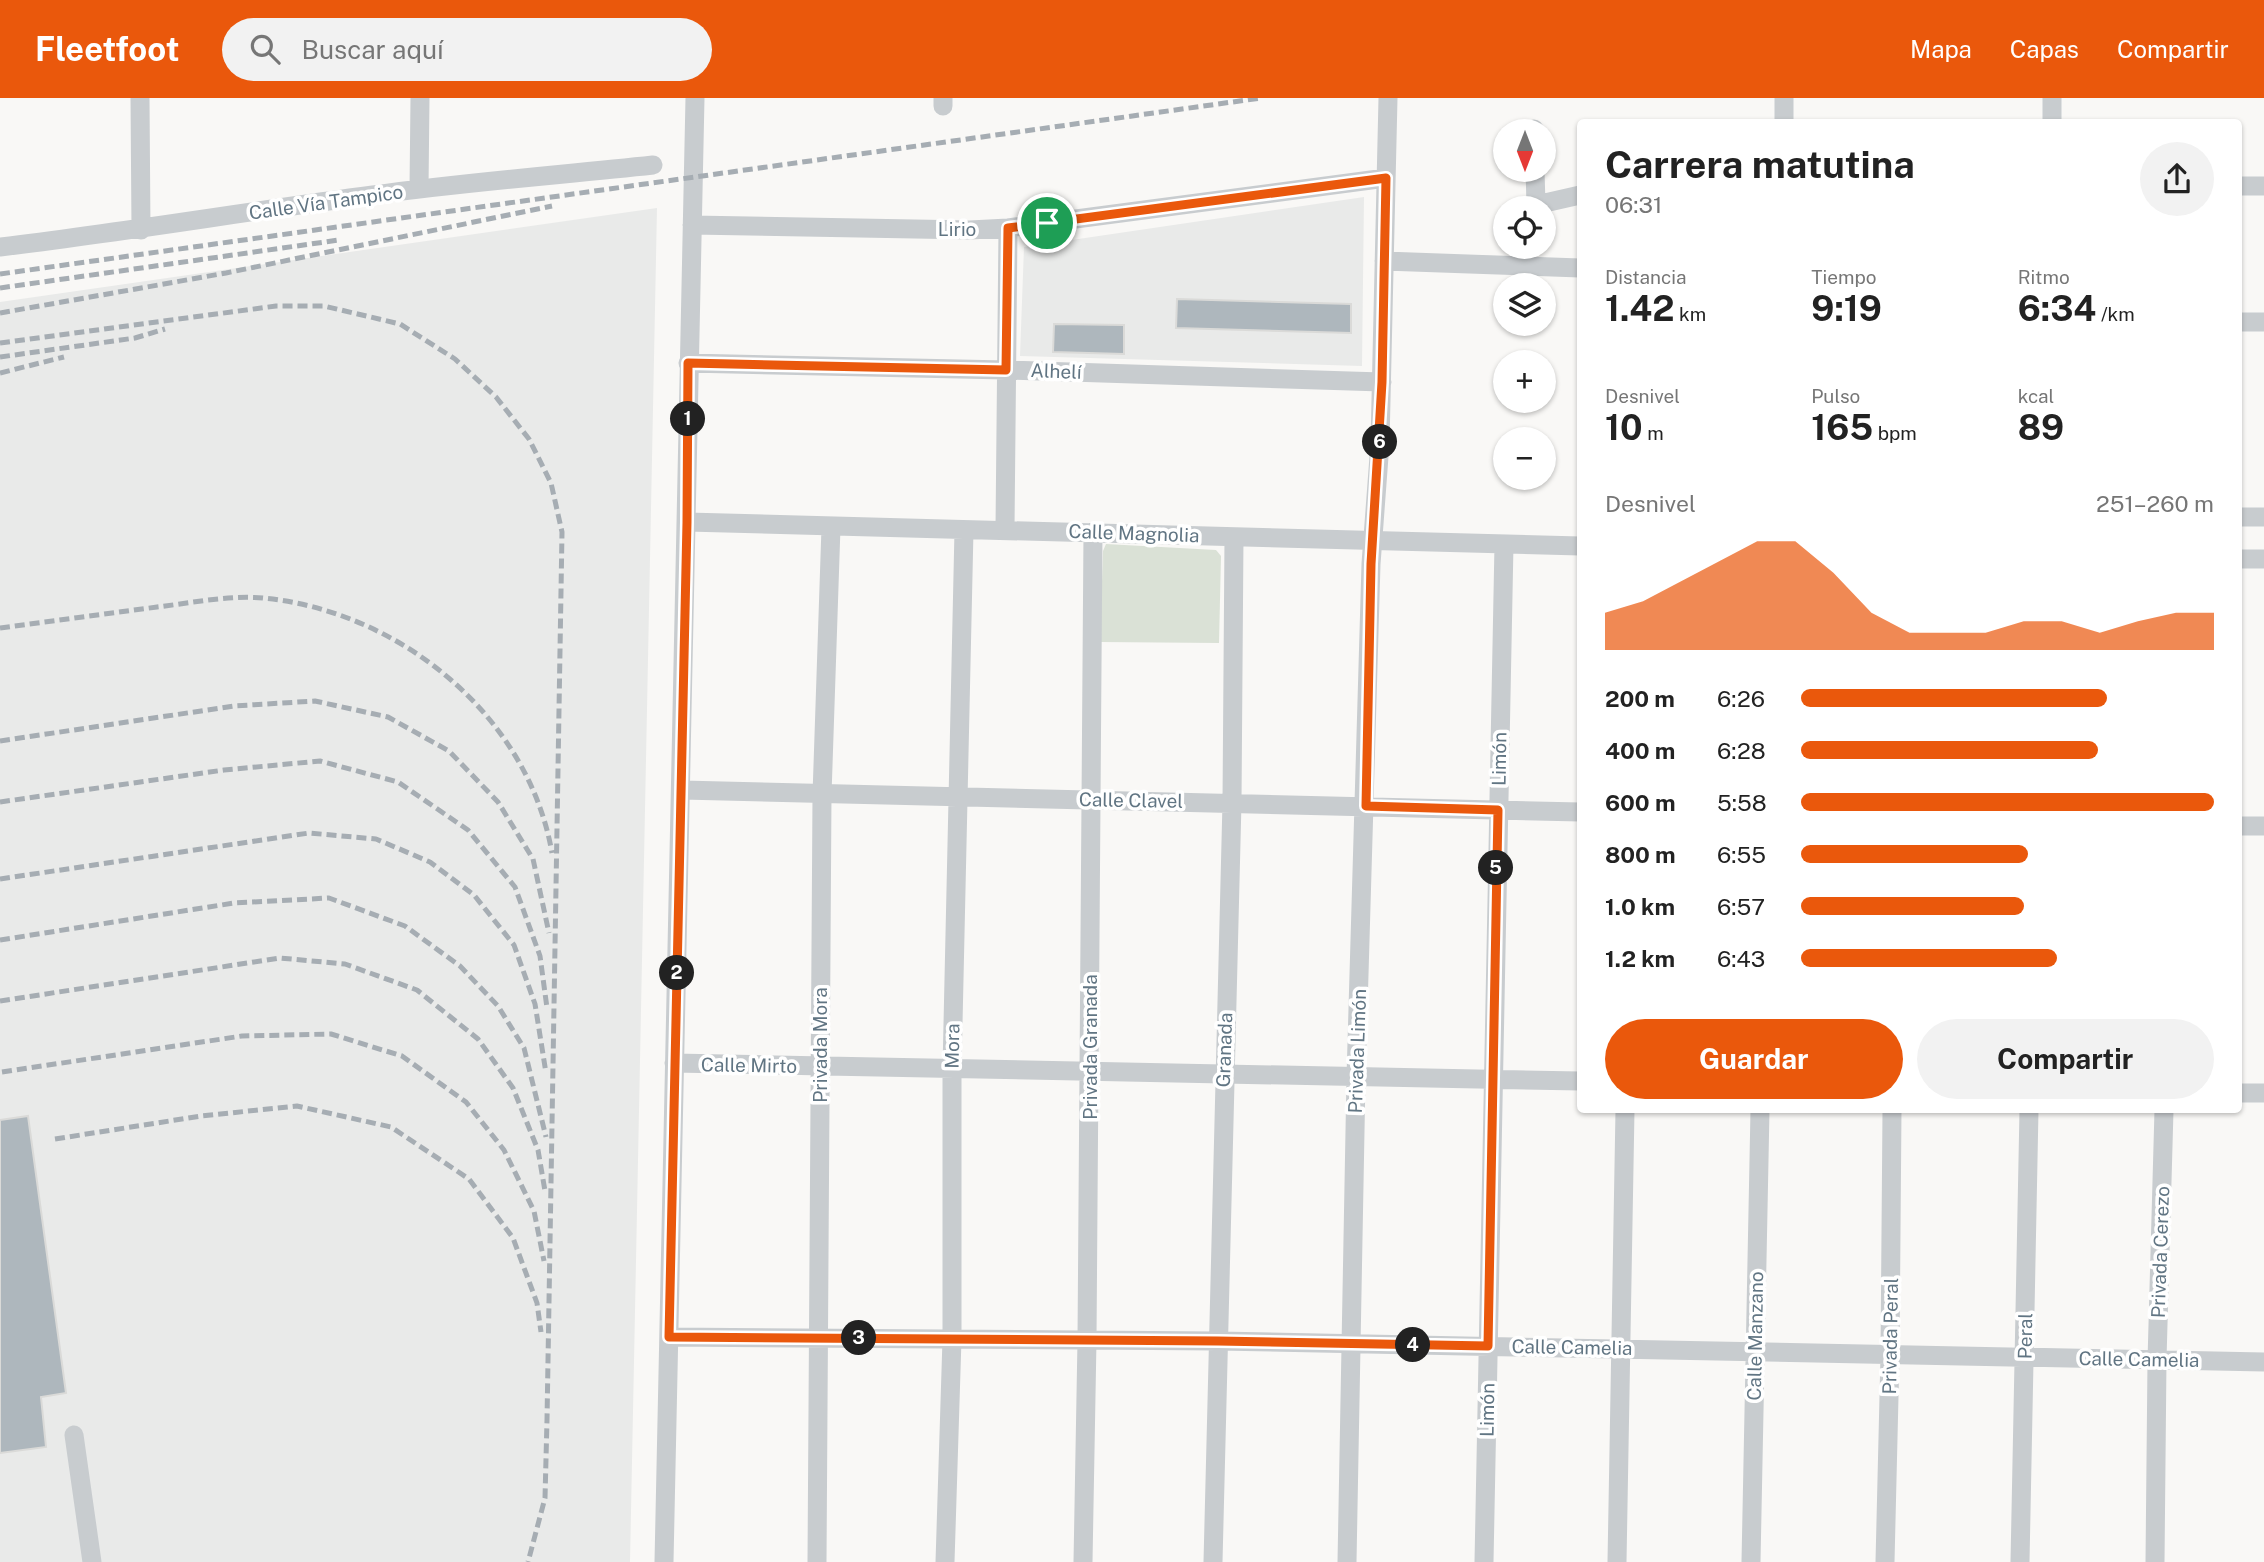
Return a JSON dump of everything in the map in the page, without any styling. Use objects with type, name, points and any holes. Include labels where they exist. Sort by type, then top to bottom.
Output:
[{"type":"street","points":[[139,98],[141,230]]},
{"type":"street","points":[[419,190],[420,98]]},
{"type":"street","points":[[664,1562],[695,98]]},
{"type":"street","name":"Privada Limón","points":[[1347,1562],[1356,1077],[1373,540],[1382,382],[1388,98]]},
{"type":"street","points":[[1784,98],[1784,119]]},
{"type":"street","points":[[2052,98],[2052,119]]},
{"type":"street","name":"Calle Vía Tampico","points":[[0,247],[141,230],[225,215],[419,190],[653,165]]},
{"type":"street","name":"Lirio","points":[[692,225],[970,230],[1008,228],[1386,178]]},
{"type":"street","points":[[2242,186],[2264,186]]},
{"type":"street","points":[[1556,201],[1577,196]]},
{"type":"street","points":[[1005,529],[1008,228]]},
{"type":"street","points":[[1384,261],[1493,257]]},
{"type":"street","points":[[1546,259],[1577,267]]},
{"type":"street","points":[[2242,322],[2264,323]]},
{"type":"street","name":"Alhelí","points":[[688,363],[1382,382]]},
{"type":"street","points":[[2242,517],[2264,517]]},
{"type":"street","name":"Calle Magnolia","points":[[687,522],[1577,546]]},
{"type":"street","name":"Privada Mora","points":[[817,1562],[822,794],[831,527]]},
{"type":"street","name":"Mora","points":[[945,1562],[951,1339],[951,1069],[956,797],[964,530]]},
{"type":"street","name":"Privada Granada","points":[[1083,1562],[1093,532]]},
{"type":"street","name":"Granada","points":[[1213,1562],[1223,1075],[1232,802],[1234,537]]},
{"type":"street","name":"Limón","points":[[1484,1562],[1504,544]]},
{"type":"street","points":[[2242,559],[2264,559]]},
{"type":"street","name":"Calle Clavel","points":[[682,790],[1577,812]]},
{"type":"street","points":[[2242,826],[2264,826]]},
{"type":"street","name":"Calle Mirto","points":[[674,1063],[1577,1081]]},
{"type":"street","points":[[2242,1093],[2264,1093]]},
{"type":"street","points":[[1617,1562],[1625,1113]]},
{"type":"street","name":"Calle Manzano","points":[[1751,1562],[1759,1113]]},
{"type":"street","name":"Privada Peral","points":[[1885,1562],[1892,1113]]},
{"type":"street","name":"Peral","points":[[2020,1562],[2029,1113]]},
{"type":"street","name":"Privada Cerezo","points":[[2155,1562],[2164,1113]]},
{"type":"street","name":"Calle Camelia","points":[[669,1337],[1218,1341],[2264,1362]]},
{"type":"street","points":[[75,1435],[92,1562]]},
{"type":"shaded area","points":[[1364,197],[1362,366],[1020,356],[1024,247]]},
{"type":"shaded area","points":[[657,208],[630,1562],[0,1562],[0,302]]},
{"type":"shaded area","points":[[1106,544],[1216,550],[1221,556],[1219,643],[1100,642],[1103,551]]},
{"type":"building","points":[[1177,299],[1351,304],[1351,333],[1176,328]]},
{"type":"building","points":[[1054,324],[1124,325],[1124,354],[1053,352]]},
{"type":"building","points":[[28,1116],[66,1393],[41,1397],[46,1447],[0,1453],[0,1120]]},
{"type":"railway","points":[[0,274],[1261,98]]},
{"type":"railway","points":[[0,313],[226,273],[552,206]]},
{"type":"railway","points":[[0,288],[339,240]]},
{"type":"railway","points":[[0,343],[276,306],[324,306],[400,324],[455,359],[496,397],[529,439],[551,483],[562,532],[547,1420],[545,1498],[528,1562]]},
{"type":"railway","points":[[0,357],[135,338],[165,329]]},
{"type":"railway","points":[[0,373],[64,357]]},
{"type":"railway","points":[[0,628],[250,597],[313,607],[362,624],[408,648],[449,679],[486,715],[516,757],[538,803],[552,853]]},
{"type":"railway","points":[[0,741],[234,706],[315,701],[388,717],[449,751],[498,802],[533,859],[549,933]]},
{"type":"railway","points":[[0,802],[224,770],[320,761],[398,782],[468,830],[515,887],[540,956],[547,1008]]},
{"type":"railway","points":[[0,879],[309,833],[376,839],[430,862],[474,895],[514,945],[535,1004],[546,1073]]},
{"type":"railway","points":[[0,940],[234,903],[329,898],[405,926],[460,966],[498,1006],[524,1048],[546,1137]]},
{"type":"railway","points":[[0,1001],[280,958],[345,964],[417,990],[478,1039],[513,1088],[538,1150],[545,1191]]},
{"type":"railway","points":[[2,1072],[242,1036],[331,1034],[402,1056],[466,1102],[504,1150],[534,1211],[544,1261]]},
{"type":"railway","points":[[55,1139],[201,1116],[297,1106],[391,1127],[469,1179],[513,1238],[537,1303],[541,1332]]},
{"type":"route","points":[[1386,178],[1380,443],[1371,564],[1366,806],[1498,810],[1488,1346],[669,1337],[682,790],[688,363],[1006,370],[1008,228],[1047,223],[1386,178]]}]
